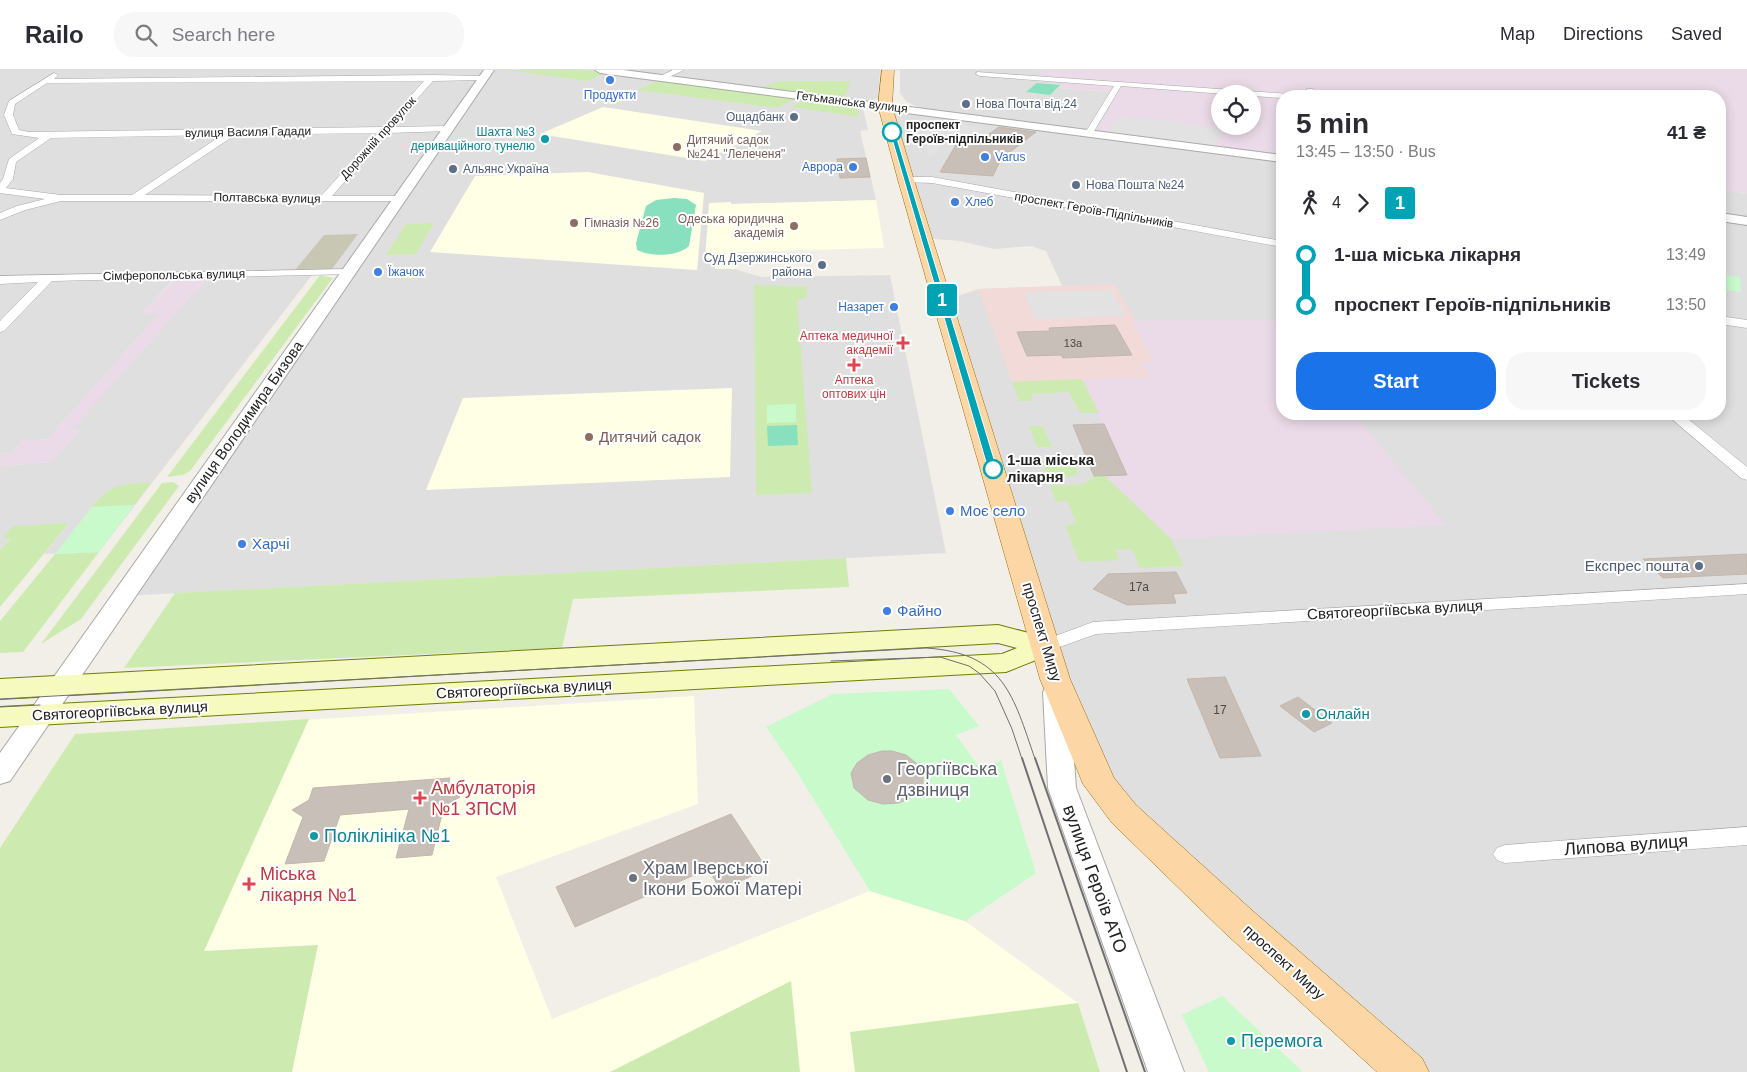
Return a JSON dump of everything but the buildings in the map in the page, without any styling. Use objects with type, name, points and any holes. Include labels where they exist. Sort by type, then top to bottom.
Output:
[{"type":"main road","name":"проспект Миру","points":[[888,70],[885,106],[906,180],[1055,679],[1100,784],[1124,814],[1240,923],[1407,1072]]},
{"type":"main road","name":"Святогеоргіївська вулиця","points":[[0,689],[998,634],[1046,646]]},
{"type":"main road","name":"Святогеоргіївська вулиця","points":[[0,717],[1006,663],[1046,646]]},
{"type":"street","points":[[44,81],[61,70]]},
{"type":"street","name":"Гетьманська вулиця","points":[[600,70],[1276,158]]},
{"type":"street","points":[[660,78],[680,70]]},
{"type":"street","points":[[44,81],[432,77],[486,74]]},
{"type":"street","name":"вулиця Володимира Бизова","points":[[0,774],[486,74]]},
{"type":"street","points":[[980,74],[1276,95]]},
{"type":"street","name":"Дорожній провулок","points":[[324,199],[388,130],[432,77]]},
{"type":"street","name":"вулиця Василя Гадади","points":[[44,81],[12,103],[8,110],[8,119],[16,132],[50,135],[447,129]]},
{"type":"street","points":[[1089,133],[1118,84]]},
{"type":"street","points":[[136,197],[234,131]]},
{"type":"street","points":[[50,135],[12,161],[8,179],[1,188],[3,191],[61,198]]},
{"type":"street","name":"проспект Героїв-Підпільників","points":[[906,180],[932,180],[1276,243]]},
{"type":"street","points":[[0,217],[20,208],[61,198]]},
{"type":"street","name":"Полтавська вулиця","points":[[61,198],[398,200]]},
{"type":"street","points":[[1726,218],[1747,220]]},
{"type":"street","name":"Сімферопольська вулиця","points":[[0,280],[348,272]]},
{"type":"street","points":[[0,328],[48,278]]},
{"type":"street","points":[[1726,321],[1747,324]]},
{"type":"street","points":[[1680,420],[1747,475]]},
{"type":"street","name":"Святогеоргіївська вулиця","points":[[1046,646],[1093,628],[1747,589]]},
{"type":"street","name":"вулиця Героїв АТО","points":[[1055,679],[1062,788],[1166,1072]]},
{"type":"street","name":"Липова вулиця","points":[[1505,854],[1747,836]]},
{"type":"shaded area","points":[[0,70],[880,70],[878,98],[862,104],[868,130],[860,131],[876,200],[731,203],[705,260],[716,260],[715,269],[735,269],[761,277],[890,275],[946,553],[123,596],[348,273],[178,275],[141,314],[160,313],[48,439],[23,441],[11,453],[0,454]]},
{"type":"shaded area","points":[[900,70],[1038,70],[1043,76],[1066,78],[1060,88],[1118,93],[1098,134],[1276,158],[1276,420],[1726,420],[1726,191],[1747,193],[1747,1072],[1406,1072],[1100,784],[941,296],[961,295],[978,289],[1062,286],[1046,251],[1031,246],[994,249],[960,241],[923,238],[885,106],[925,110],[907,102],[900,93]]},
{"type":"shaded area","points":[[1038,70],[1747,70],[1747,193],[1726,191],[1726,90],[1276,90],[1276,158],[1097,134],[1118,93],[1060,88],[1065,78],[1043,76]]},
{"type":"shaded area","name":"Дитячий садок №241 \"Лелеченя\"","points":[[603,107],[762,131],[705,161],[540,134]]},
{"type":"shaded area","points":[[1121,117],[1172,121],[1211,128],[1211,135],[1221,135],[1213,145],[1106,131]]},
{"type":"shaded area","points":[[934,121],[982,128],[974,137],[948,135],[934,156],[928,157],[921,127]]},
{"type":"shaded area","name":"Гімназія №26","points":[[588,172],[704,193],[697,270],[430,252],[475,176]]},
{"type":"shaded area","name":"Одеська юридична академія","points":[[876,200],[884,248],[736,252],[735,269],[715,269],[716,260],[705,260],[709,203]]},
{"type":"shaded area","points":[[358,234],[332,269],[295,270],[324,235]]},
{"type":"shaded area","points":[[312,275],[99,552],[44,554],[69,523],[4,538],[12,537],[0,550],[0,466],[52,462],[79,431],[72,429],[209,276]]},
{"type":"shaded area","points":[[209,276],[73,429],[79,431],[52,462],[0,466],[0,454],[11,453],[23,441],[48,439],[159,314],[141,314],[177,277]]},
{"type":"shaded area","points":[[1114,284],[1136,321],[1131,321],[1154,361],[1142,362],[1150,377],[1012,382],[978,289]]},
{"type":"shaded area","points":[[1111,290],[1126,316],[1035,319],[1024,292]]},
{"type":"shaded area","points":[[1273,319],[1276,323],[1276,420],[1359,420],[1446,525],[1171,539],[1105,476],[1127,475],[1082,379],[1149,377],[1141,362],[1154,361],[1131,321]]},
{"type":"shaded area","name":"Дитячий садок","points":[[732,388],[730,477],[426,490],[463,398]]},
{"type":"shaded area","name":"Міська лікарня №1","points":[[694,696],[698,804],[496,877],[552,1019],[870,891],[965,921],[1078,1003],[1100,1072],[0,1072],[0,849],[75,734]]},
{"type":"green space","points":[[507,70],[582,70],[606,73],[587,81]]},
{"type":"green space","points":[[659,80],[797,98],[777,108],[637,90]]},
{"type":"green space","points":[[778,81],[850,81],[844,101],[756,90]]},
{"type":"green space","points":[[1037,83],[1060,85],[1050,95],[1026,92]]},
{"type":"green space","points":[[807,99],[857,105],[859,117],[791,107]]},
{"type":"green space","points":[[687,199],[696,205],[689,246],[684,250],[664,255],[649,254],[637,250],[636,243],[646,206],[656,200]]},
{"type":"green space","points":[[434,223],[416,254],[386,255],[406,224]]},
{"type":"green space","points":[[320,275],[333,278],[190,471],[183,475],[167,477]]},
{"type":"green space","points":[[1726,275],[1740,277],[1741,292],[1726,290]]},
{"type":"green space","points":[[754,285],[806,287],[807,297],[797,301],[812,493],[756,495]]},
{"type":"green space","points":[[1082,379],[1099,413],[1080,413],[1069,392],[1031,394],[1033,401],[1019,401],[1012,382]]},
{"type":"green space","points":[[796,404],[796,422],[767,423],[767,405]]},
{"type":"green space","points":[[797,425],[798,445],[768,446],[767,426]]},
{"type":"green space","points":[[1029,426],[1043,426],[1052,447],[1037,447]]},
{"type":"green space","points":[[1074,460],[1078,473],[1074,476],[1048,478],[1041,461]]},
{"type":"green space","points":[[1094,476],[1105,476],[1171,539],[1184,566],[1140,568],[1132,549],[1116,550],[1119,560],[1079,562],[1065,525],[1076,524],[1068,501],[1056,502],[1050,485],[1080,484]]},
{"type":"green space","points":[[173,482],[179,486],[81,619],[41,644],[162,483]]},
{"type":"green space","points":[[151,483],[134,505],[92,507],[105,493],[118,486]]},
{"type":"green space","points":[[134,505],[99,552],[55,554],[92,507]]},
{"type":"green space","points":[[69,523],[0,607],[0,550],[11,538],[3,538],[13,526]]},
{"type":"green space","points":[[99,552],[23,652],[0,653],[0,621],[55,554]]},
{"type":"green space","points":[[846,558],[849,587],[573,599],[562,648],[124,668],[175,593]]},
{"type":"green space","points":[[949,689],[979,726],[956,735],[980,768],[1001,760],[1036,873],[965,921],[870,891],[795,769],[766,727],[833,694]]},
{"type":"green space","points":[[309,719],[204,951],[318,945],[292,1072],[0,1072],[0,848],[75,734]]},
{"type":"green space","points":[[791,981],[800,1072],[610,1072]]},
{"type":"green space","points":[[1222,996],[1303,1072],[1209,1072],[1182,1015]]},
{"type":"green space","points":[[1078,1003],[1100,1072],[855,1072],[850,1032]]},
{"type":"tram line","points":[[0,699],[926,648],[973,658],[989,668],[1002,681],[1020,715],[1035,759]]},
{"type":"tram line","points":[[831,661],[940,657],[969,666],[979,673],[995,691],[1012,729],[1022,759]]},
{"type":"tram line","points":[[0,707],[40,705]]},
{"type":"tram line","points":[[1022,758],[1127,1072]]},
{"type":"tram line","points":[[1035,758],[1145,1072]]},
{"type":"bus line","name":"1","points":[[892,132],[993,469]]},
{"type":"place","name":"Продукти","points":[[610,80]]},
{"type":"place","name":"Нова Почта від.24","points":[[966,104]]},
{"type":"place","name":"Ощадбанк","points":[[794,117]]},
{"type":"place","name":"проспект Героїв-підпільників","points":[[892,132]]},
{"type":"place","name":"Шахта №3 дериваційного тунелю","points":[[545,139]]},
{"type":"place","name":"Дитячий садок №241 \"Лелеченя\"","points":[[677,147]]},
{"type":"place","name":"Varus","points":[[985,157]]},
{"type":"place","name":"Аврора","points":[[853,167]]},
{"type":"place","name":"Альянс Україна","points":[[453,169]]},
{"type":"place","name":"Нова Пошта №24","points":[[1076,185]]},
{"type":"place","name":"Хлеб","points":[[955,202]]},
{"type":"place","name":"Гімназія №26","points":[[574,223]]},
{"type":"place","name":"Одеська юридична академія","points":[[794,226]]},
{"type":"place","name":"Суд Дзержинського района","points":[[822,265]]},
{"type":"place","name":"Їжачок","points":[[378,272]]},
{"type":"place","name":"Назарет","points":[[894,307]]},
{"type":"place","name":"Аптека медичної академії","points":[[903,343]]},
{"type":"place","name":"Аптека оптових цін","points":[[854,365]]},
{"type":"place","name":"Дитячий садок","points":[[589,437]]},
{"type":"place","name":"1-ша міська лікарня","points":[[993,469]]},
{"type":"place","name":"Моє село","points":[[950,511]]},
{"type":"place","name":"Харчі","points":[[242,544]]},
{"type":"place","name":"Експрес пошта","points":[[1699,566]]},
{"type":"place","name":"Файно","points":[[887,611]]},
{"type":"place","name":"Онлайн","points":[[1306,714]]},
{"type":"place","name":"Георгіївська дзвіниця","points":[[887,779]]},
{"type":"place","name":"Амбулаторія №1 ЗПСМ","points":[[420,798]]},
{"type":"place","name":"Поліклініка №1","points":[[314,836]]},
{"type":"place","name":"Храм Іверської Ікони Божої Матері","points":[[633,878]]},
{"type":"place","name":"Міська лікарня №1","points":[[249,884]]},
{"type":"place","name":"Перемога","points":[[1231,1041]]}]
